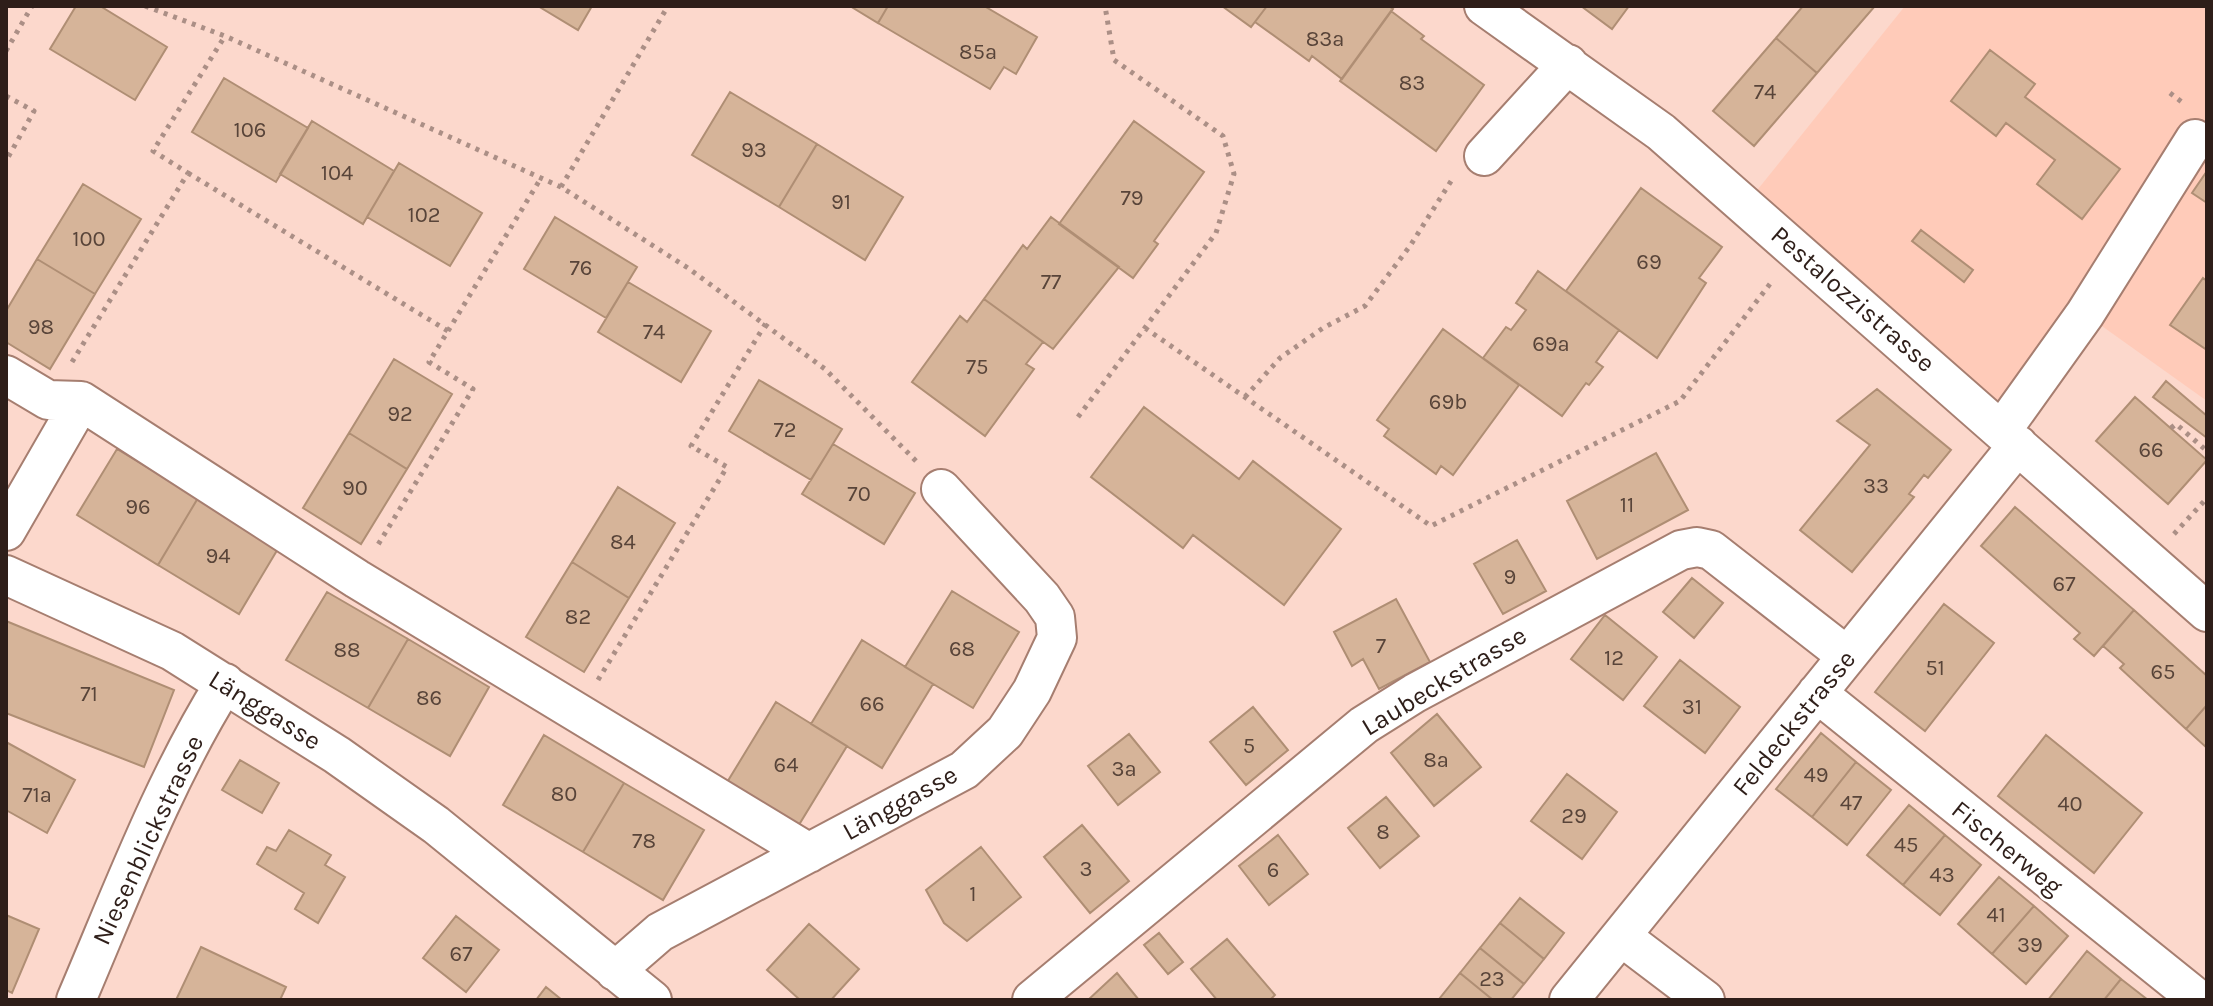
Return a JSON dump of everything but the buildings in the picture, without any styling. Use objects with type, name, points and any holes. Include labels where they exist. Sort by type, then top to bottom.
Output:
[{"type":"street","name":"Pestalozzistrasse","points":[[1484,6],[1661,132],[2207,612]]},
{"type":"street","points":[[1484,156],[1568,64]]},
{"type":"street","name":"Feldeckstrasse","points":[[1569,1000],[1847,656],[2010,438],[2195,139]]},
{"type":"street","points":[[6,375],[65,401],[809,853]]},
{"type":"street","points":[[6,531],[65,401]]},
{"type":"street","name":"Länggasse","points":[[615,971],[660,932],[964,770],[1005,732],[1032,691],[1057,638],[1055,617],[1042,598],[941,489]]},
{"type":"street","name":"Laubeckstrasse","points":[[1032,1000],[1364,725],[1415,693],[1681,550],[1697,547],[1711,550],[1847,656]]},
{"type":"street","name":"Länggasse","points":[[6,575],[172,651],[337,755],[436,825],[652,1000]]},
{"type":"street","name":"Niesenblickstrasse","points":[[76,1000],[195,735],[225,683]]},
{"type":"street","name":"Fischerweg","points":[[1817,693],[2199,1000]]},
{"type":"street","points":[[1622,937],[1705,1000]]},
{"type":"path","points":[[6,51],[32,6]]},
{"type":"path","points":[[145,6],[225,36],[561,187],[628,227],[766,323],[825,369],[889,430],[941,489]]},
{"type":"path","points":[[561,187],[668,6]]},
{"type":"path","points":[[1078,417],[1216,233],[1234,174],[1223,136],[1114,60],[1105,6]]},
{"type":"path","points":[[225,36],[153,151],[448,331]]},
{"type":"path","points":[[6,96],[34,111],[6,161]]},
{"type":"path","points":[[1245,397],[1280,358],[1323,328],[1365,306],[1410,246],[1453,178],[1484,156]]},
{"type":"path","points":[[65,401],[188,173]]},
{"type":"path","points":[[357,579],[473,389],[429,362],[541,178]]},
{"type":"path","points":[[1145,328],[1431,526],[1680,401],[1797,250]]},
{"type":"path","points":[[578,714],[727,467],[691,446],[766,323]]},
{"type":"path","points":[[2171,428],[2176,424],[2207,451]]},
{"type":"path","points":[[2149,561],[2207,498]]},
{"type":"shaded area","points":[[1905,6],[2207,6],[2207,401],[2085,314],[2002,430],[1746,204]]}]
